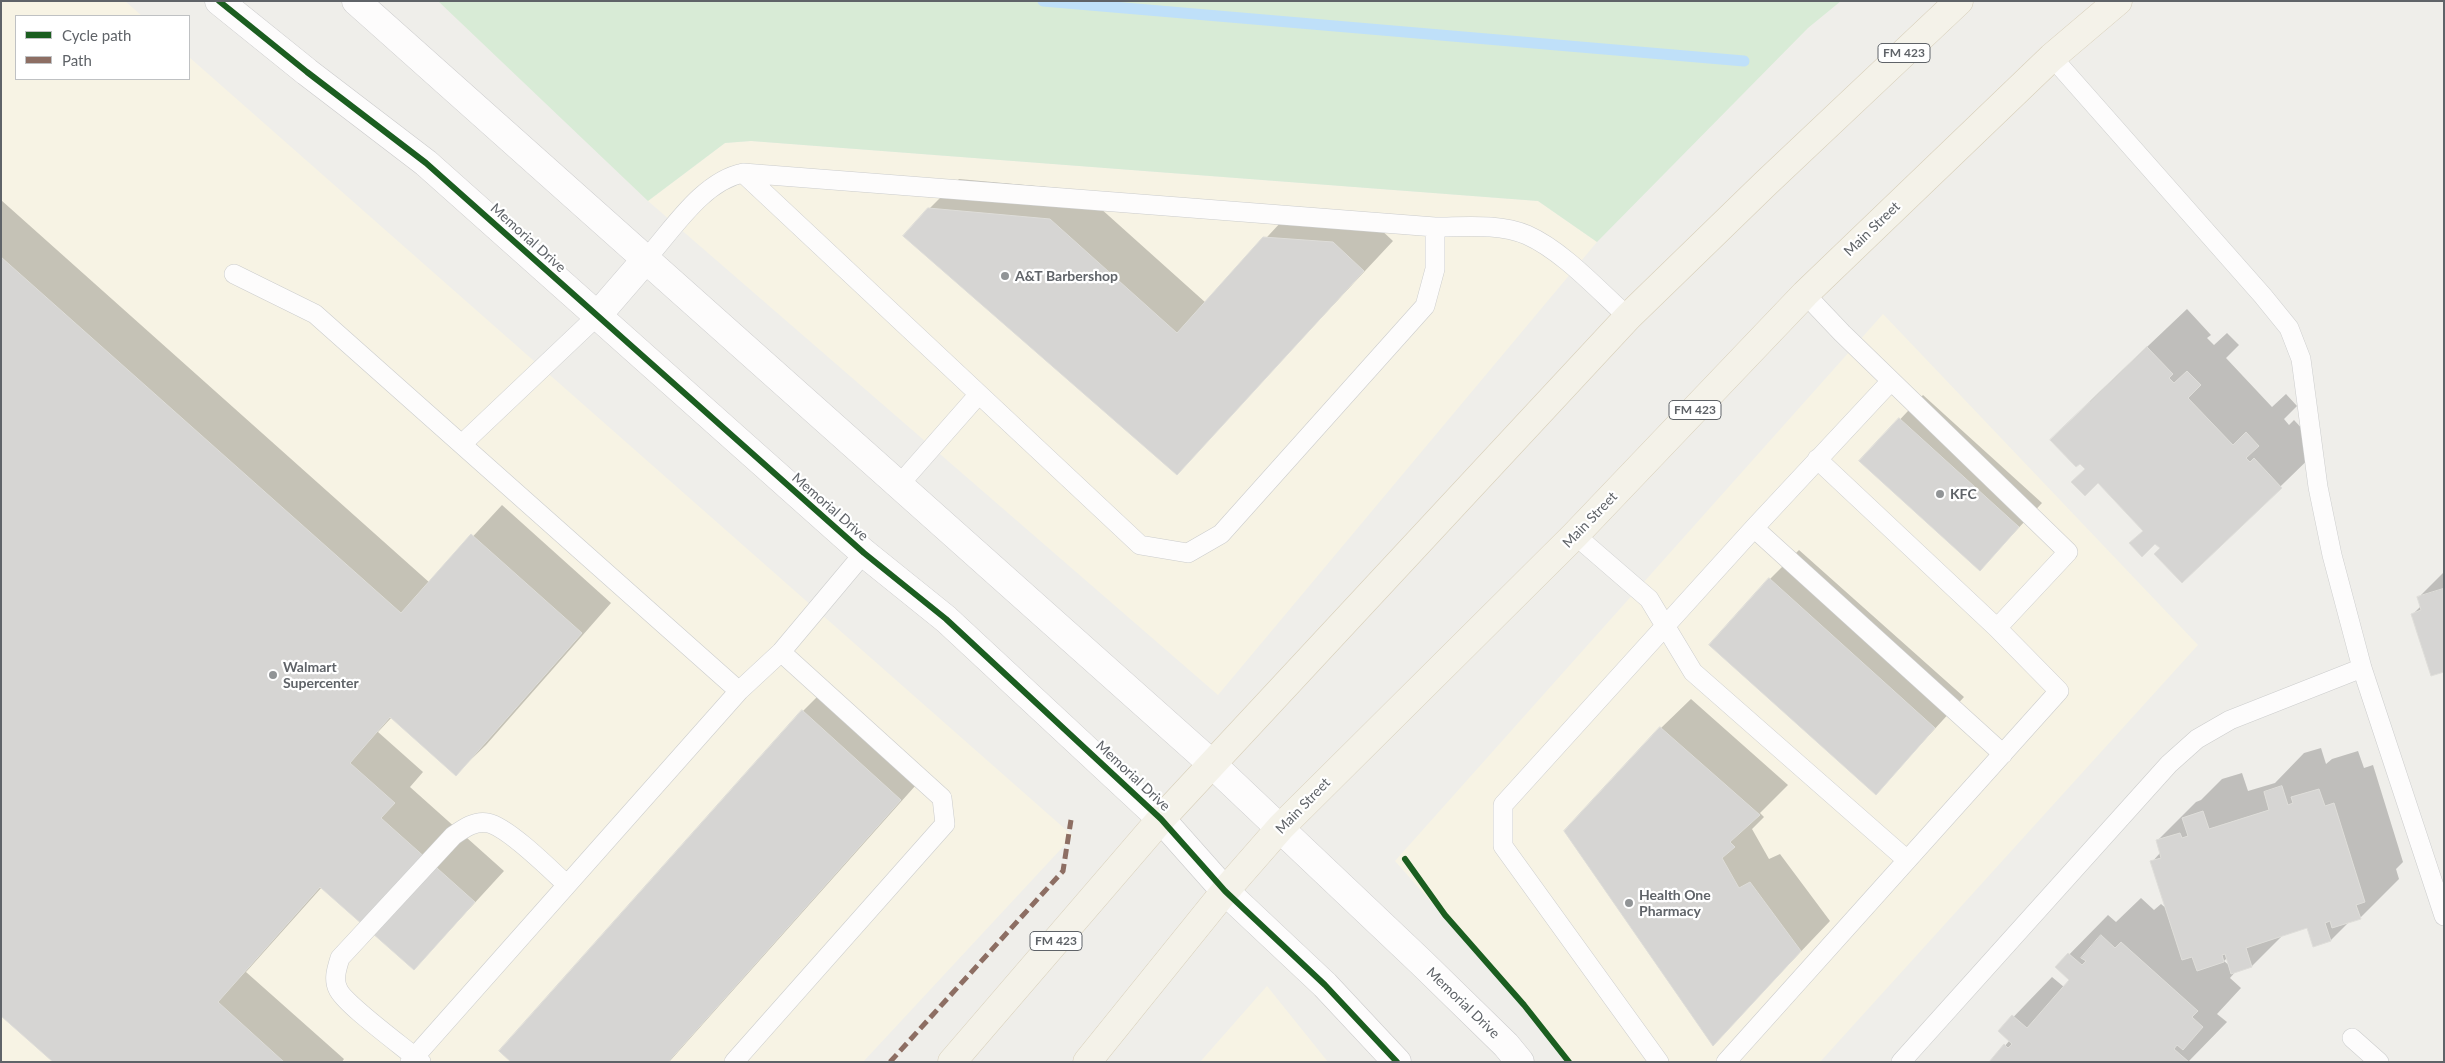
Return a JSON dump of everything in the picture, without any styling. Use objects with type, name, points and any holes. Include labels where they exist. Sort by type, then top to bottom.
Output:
[{"type":"main road","name":"FM 423","points":[[952,1062],[1161,819],[1628,317],[1772,177],[1959,1]]},
{"type":"main road","name":"Main Street","points":[[1087,1062],[1225,891],[1281,827],[1575,536],[1805,294],[2052,57],[2118,1]]},
{"type":"street","name":"Memorial Drive","points":[[219,1],[307,72],[426,163],[596,317],[864,554],[946,619],[1161,819],[1225,891],[1326,985],[1397,1062]]},
{"type":"street","name":"Memorial Drive","points":[[356,1],[647,258],[1212,764],[1281,827],[1506,1045],[1520,1062]]},
{"type":"street","points":[[596,317],[647,258]]},
{"type":"lane","points":[[2052,57],[2289,328],[2301,359],[2318,487],[2332,555],[2362,668],[2444,916]]},
{"type":"lane","points":[[743,174],[1140,545],[1188,552],[1221,534],[1425,306],[1435,269],[1435,227]]},
{"type":"lane","points":[[647,258],[706,192],[730,176],[743,174],[1435,227],[1489,227],[1525,234],[1551,249],[1628,317]]},
{"type":"lane","points":[[234,274],[315,314],[739,691]]},
{"type":"lane","points":[[1805,294],[1891,381],[2068,552],[1997,628]]},
{"type":"lane","points":[[462,444],[596,317]]},
{"type":"lane","points":[[1659,1062],[1503,846],[1503,805],[1754,528],[1891,381]]},
{"type":"lane","points":[[899,485],[979,394]]},
{"type":"lane","points":[[1726,1062],[2059,691],[1997,628],[1818,460]]},
{"type":"lane","points":[[1754,528],[2003,754]]},
{"type":"lane","points":[[1575,536],[1648,600],[1693,672],[1908,860]]},
{"type":"lane","points":[[568,885],[504,830],[488,822],[468,825],[453,836],[340,958],[335,976],[338,990],[415,1060],[739,691],[781,652],[864,554]]},
{"type":"lane","points":[[734,1062],[945,824],[942,798],[781,652]]},
{"type":"lane","points":[[1901,1062],[2169,764],[2197,738],[2230,720],[2362,668]]},
{"type":"lane","points":[[2352,1038],[2380,1062]]},
{"type":"shaded area","points":[[1,1],[125,1],[141,15],[15,15],[15,80],[190,80],[190,58],[1073,836],[863,1062],[1,1062]]},
{"type":"shaded area","points":[[751,141],[1538,201],[1597,242],[1218,695],[648,201],[725,143]]},
{"type":"shaded area","points":[[1883,314],[2198,645],[1820,1062],[1573,1062],[1395,861]]},
{"type":"shaded area","points":[[1267,986],[1328,1062],[1200,1062]]},
{"type":"green space","points":[[438,1],[1841,1],[1808,28],[1597,242],[1538,201],[751,141],[725,143],[648,201]]},
{"type":"building","points":[[928,208],[1050,219],[1177,333],[1263,237],[1333,242],[1364,271],[1177,475],[903,236]]},
{"type":"building","name":"Walmart Supercenter","points":[[1,257],[401,613],[471,534],[582,633],[456,776],[390,717],[350,763],[395,803],[381,818],[475,902],[414,970],[320,887],[218,1002],[284,1062],[53,1062],[1,1016]]},
{"type":"building","points":[[2147,347],[2173,374],[2169,378],[2174,383],[2187,371],[2201,385],[2188,398],[2233,445],[2246,432],[2259,446],[2246,458],[2250,462],[2254,458],[2282,488],[2182,583],[2154,554],[2160,548],[2155,544],[2142,557],[2129,543],[2143,531],[2098,483],[2085,496],[2071,482],[2085,469],[2080,464],[2076,467],[2050,440]]},
{"type":"building","name":"KFC","points":[[1899,418],[2019,527],[1980,571],[1859,461]]},
{"type":"building","points":[[1769,578],[1935,728],[1876,795],[1709,645]]},
{"type":"building","points":[[2443,589],[2444,672],[2431,676],[2411,614],[2421,610],[2417,597]]},
{"type":"building","points":[[802,710],[901,800],[668,1062],[511,1062],[499,1051]]},
{"type":"building","points":[[1660,727],[1760,815],[1730,842],[1735,847],[1722,858],[1739,888],[1750,882],[1801,951],[1713,1046],[1564,831]]},
{"type":"building","points":[[2282,786],[2288,805],[2293,803],[2291,797],[2319,789],[2325,806],[2334,803],[2365,902],[2356,905],[2361,919],[2332,928],[2330,921],[2325,923],[2331,941],[2313,947],[2307,928],[2246,948],[2252,967],[2231,974],[2225,954],[2222,955],[2224,962],[2197,971],[2192,957],[2182,960],[2150,861],[2161,858],[2156,840],[2180,833],[2182,838],[2188,836],[2182,818],[2203,811],[2209,829],[2269,810],[2264,792]]},
{"type":"building","points":[[2101,935],[2115,948],[2121,942],[2198,1011],[2192,1017],[2203,1027],[2183,1050],[2177,1045],[2174,1049],[2189,1062],[1989,1062],[2004,1044],[2008,1048],[2012,1044],[1998,1031],[2012,1015],[2027,1028],[2069,980],[2055,967],[2068,953],[2082,965],[2086,961],[2081,958]]},
{"type":"waterway","points":[[1043,1],[1744,61]]},
{"type":"marked path","points":[[890,1062],[1063,871],[1071,820]]},
{"type":"cycle path","points":[[219,1],[307,72],[426,163],[864,553],[946,619],[1161,819],[1225,891],[1325,985],[1397,1062]]},
{"type":"cycle path","points":[[1405,859],[1445,915],[1524,1005],[1569,1062]]},
{"type":"place","name":"A&T Barbershop","points":[[1005,276]]},
{"type":"place","name":"KFC","points":[[1940,494]]},
{"type":"place","name":"Walmart Supercenter","points":[[273,675]]},
{"type":"place","name":"Health One Pharmacy","points":[[1629,903]]}]
